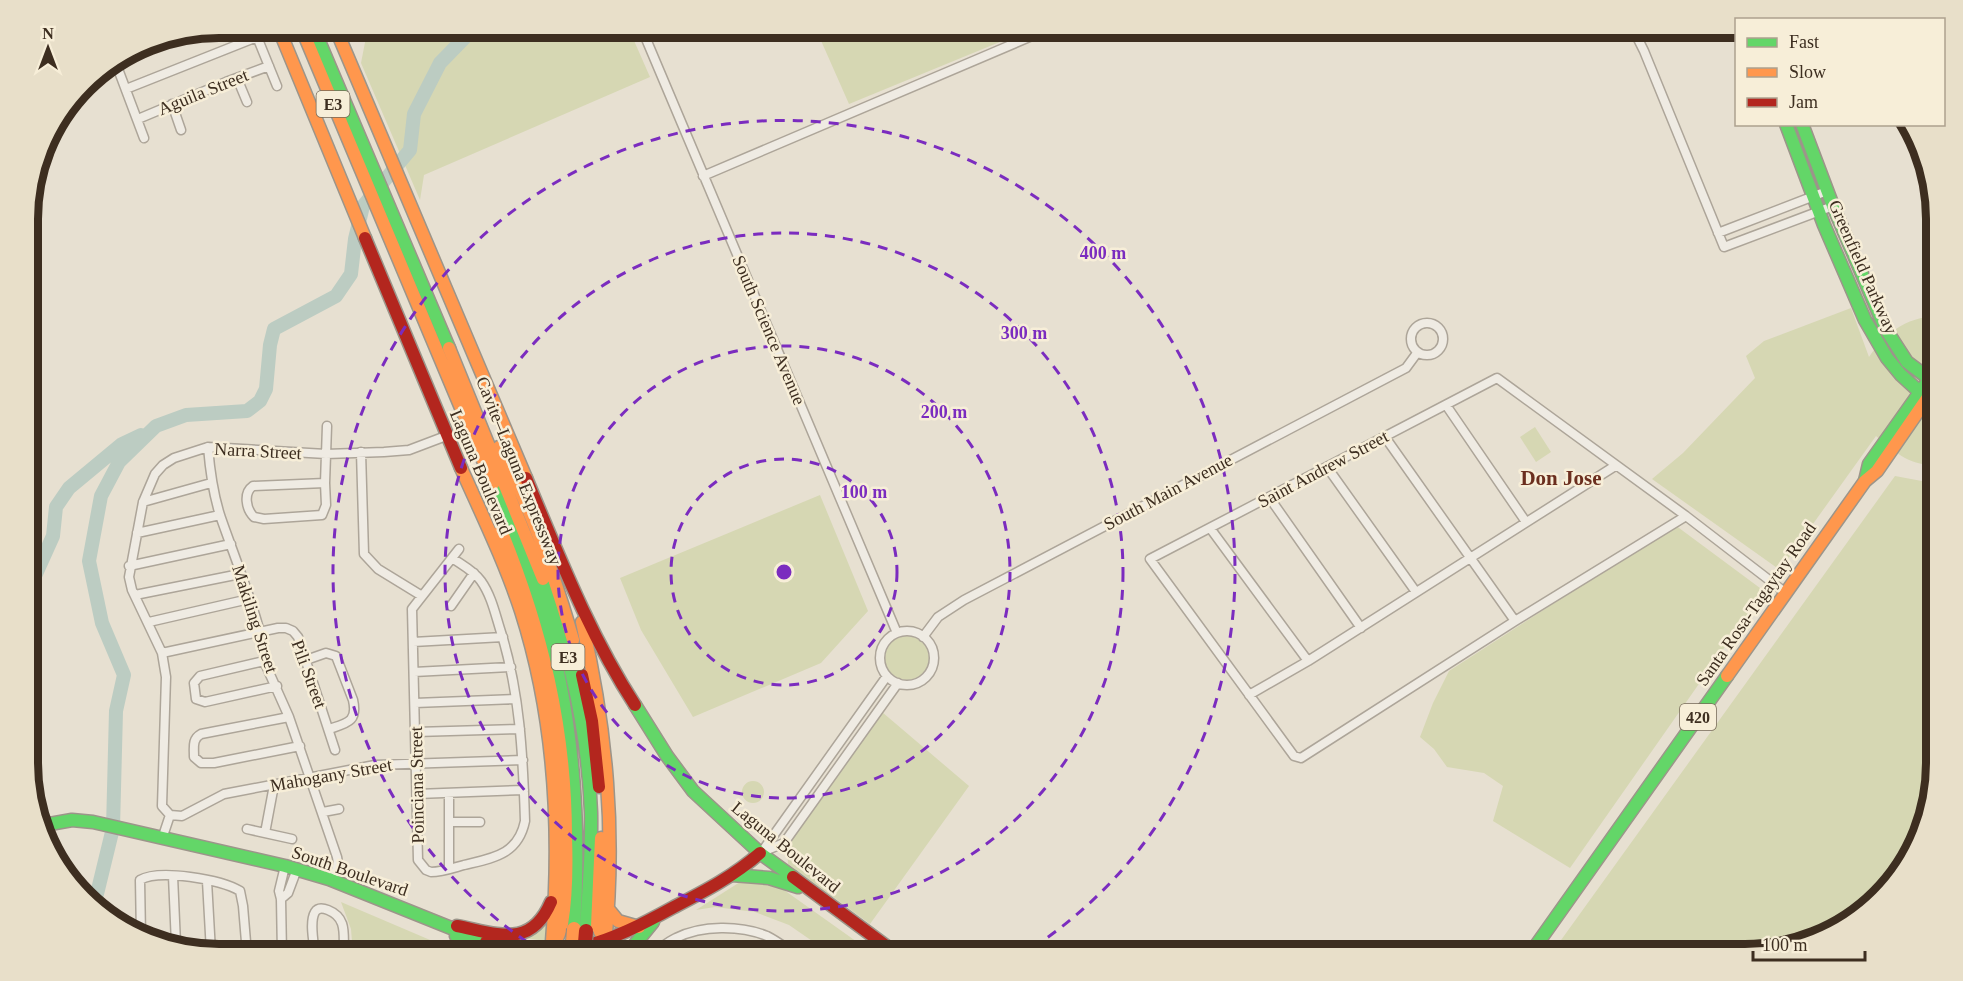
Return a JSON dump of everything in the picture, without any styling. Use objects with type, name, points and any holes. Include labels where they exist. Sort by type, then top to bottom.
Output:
[{"type":"main road","name":"Laguna Boulevard","points":[[283,38],[446,436],[514,591],[532,651],[552,759],[557,820],[557,876],[552,944]]},
{"type":"main road","name":"Cavite–Laguna Expressway","points":[[306,38],[387,231],[464,400]]},
{"type":"main road","name":"Cavite–Laguna Expressway","points":[[318,38],[396,219],[538,595],[561,677],[568,713],[578,802],[578,892],[582,944]]},
{"type":"main road","name":"Laguna Boulevard","points":[[340,38],[576,597],[610,665],[678,774],[705,804],[760,854],[883,944]]},
{"type":"main road","name":"Greenfield Parkway","points":[[1787,126],[1818,211],[1870,333],[1900,375],[1926,400]]},
{"type":"main road","name":"Greenfield Parkway","points":[[1803,126],[1833,206],[1885,328],[1907,362],[1926,375]]},
{"type":"main road","points":[[464,400],[512,470],[554,574],[566,611],[586,692],[596,753],[601,826],[597,926],[601,944]]},
{"type":"main road","points":[[464,400],[484,488],[527,596],[543,650],[550,684],[560,750],[566,828],[562,927],[555,944]]},
{"type":"main road","name":"Santa Rosa-Tagaytay Road","points":[[1538,943],[1865,481],[1869,464],[1926,400]]},
{"type":"main road","name":"Laguna Boulevard","points":[[576,597],[595,681],[608,769],[612,835],[609,910],[604,944]]},
{"type":"main road","name":"South Boulevard","points":[[49,824],[72,820],[93,822],[291,868],[331,879],[493,944]]},
{"type":"main road","name":"South Boulevard","points":[[613,944],[732,875],[760,854]]},
{"type":"main road","points":[[732,875],[769,878],[811,892]]},
{"type":"main road","points":[[435,922],[511,934],[529,932],[538,927],[546,915],[557,876]]},
{"type":"main road","points":[[609,910],[618,921],[639,927]]},
{"type":"main road","points":[[635,944],[657,917]]},
{"type":"main road","points":[[435,922],[468,944]]},
{"type":"main road","name":"Cavite–Laguna Expressway","points":[[575,944],[580,930]]},
{"type":"street","points":[[126,89],[254,38]]},
{"type":"street","points":[[257,38],[277,86]]},
{"type":"street","name":"South Science Avenue","points":[[646,38],[897,633]]},
{"type":"street","points":[[703,176],[1027,38]]},
{"type":"street","points":[[1638,38],[1724,248],[1833,206]]},
{"type":"street","name":"Aguila Street","points":[[138,119],[269,66]]},
{"type":"street","points":[[118,68],[144,138]]},
{"type":"street","points":[[237,78],[247,102]]},
{"type":"street","points":[[172,104],[181,130]]},
{"type":"street","points":[[1718,233],[1827,191]]},
{"type":"street","points":[[1424,322],[1436,324],[1443,334],[1441,348],[1430,356],[1417,353],[1410,343],[1412,330],[1424,322]]},
{"type":"street","name":"South Main Avenue","points":[[923,637],[938,617],[964,600],[1406,368],[1417,353]]},
{"type":"street","name":"Saint Andrew Street","points":[[1249,695],[1150,559],[1497,378],[1615,466]]},
{"type":"street","points":[[1446,405],[1526,522]]},
{"type":"street","points":[[326,483],[253,486],[248,489],[247,495],[249,510],[254,517],[264,519],[322,514],[326,505],[327,426]]},
{"type":"street","name":"Narra Street","points":[[170,815],[162,806],[161,801],[166,688],[162,653],[130,583],[129,566],[143,502],[149,485],[163,465],[174,458],[208,447],[326,454],[409,450],[446,436]]},
{"type":"street","points":[[1385,437],[1515,621]]},
{"type":"street","name":"Makiling Street","points":[[208,447],[211,483],[260,631],[265,652],[264,661],[277,686],[300,746],[337,857],[331,879]]},
{"type":"street","points":[[361,452],[364,554],[378,569],[422,596]]},
{"type":"street","points":[[1686,516],[1515,621],[1301,759],[1294,756],[1249,695],[1361,628],[1615,466],[1686,516],[1786,593]]},
{"type":"street","points":[[1327,467],[1416,592]]},
{"type":"street","points":[[143,502],[211,483]]},
{"type":"street","points":[[1269,497],[1361,628]]},
{"type":"street","points":[[137,533],[220,515]]},
{"type":"street","points":[[1210,528],[1308,661]]},
{"type":"street","points":[[129,566],[231,544]]},
{"type":"street","name":"Poinciana Street","points":[[452,558],[474,573],[489,596],[503,637],[511,667],[520,729],[525,821],[523,833],[517,842],[497,857],[431,872],[421,867],[418,861],[412,609],[459,549]]},
{"type":"street","points":[[451,606],[474,573]]},
{"type":"street","points":[[135,595],[240,574]]},
{"type":"street","points":[[149,622],[249,599]]},
{"type":"street","name":"Pili Street","points":[[260,631],[286,628],[293,630],[298,637],[335,750]]},
{"type":"street","points":[[162,653],[260,631]]},
{"type":"street","points":[[909,631],[923,637],[930,645],[934,660],[926,676],[908,684],[898,683],[887,676],[881,665],[881,652],[887,640],[897,633],[909,631]]},
{"type":"street","points":[[413,642],[503,637]]},
{"type":"street","points":[[306,660],[326,653],[336,656],[352,700],[354,707],[352,719],[348,723],[329,729]]},
{"type":"street","points":[[264,661],[200,676],[194,683],[196,699],[205,702],[277,686]]},
{"type":"street","points":[[414,672],[511,667]]},
{"type":"street","points":[[760,854],[887,676]]},
{"type":"street","points":[[760,854],[784,843],[898,683]]},
{"type":"street","points":[[415,703],[516,699]]},
{"type":"street","points":[[289,717],[201,734],[194,742],[194,757],[201,763],[214,763],[300,746]]},
{"type":"street","points":[[416,732],[520,729]]},
{"type":"street","name":"Mahogany Street","points":[[170,815],[182,816],[224,794],[375,765],[523,760]]},
{"type":"street","points":[[265,833],[274,785]]},
{"type":"street","points":[[417,794],[524,790]]},
{"type":"street","points":[[449,793],[449,869]]},
{"type":"street","points":[[322,812],[339,809]]},
{"type":"street","points":[[162,839],[170,815]]},
{"type":"street","points":[[449,822],[480,822]]},
{"type":"street","points":[[247,829],[292,839]]},
{"type":"street","points":[[282,944],[279,891],[291,868]]},
{"type":"street","points":[[141,926],[140,880],[154,875],[207,881],[232,886],[240,891],[246,944]]},
{"type":"street","points":[[173,876],[176,938]]},
{"type":"street","points":[[207,881],[211,943]]},
{"type":"street","points":[[314,944],[313,922],[315,913],[318,909],[324,908],[338,914],[343,924],[344,944]]},
{"type":"street","points":[[667,944],[675,938],[697,931],[724,928],[746,930],[766,936],[778,944]]},
{"type":"green space","points":[[366,38],[633,38],[650,77],[424,175],[420,200],[361,63]]},
{"type":"green space","points":[[820,38],[1009,38],[849,104]]},
{"type":"green space","points":[[1851,308],[1869,357],[1897,328],[1926,317],[1926,465],[1896,452],[1876,436],[1780,570],[1652,479],[1683,453],[1755,378],[1746,356],[1764,341]]},
{"type":"green space","points":[[1535,427],[1551,452],[1536,462],[1520,437]]},
{"type":"green space","points":[[1895,476],[1926,482],[1926,762],[1924,786],[1916,821],[1907,842],[1881,882],[1845,913],[1803,934],[1780,940],[1756,943],[1559,943]]},
{"type":"green space","points":[[820,495],[868,611],[821,663],[693,717],[641,630],[620,578]]},
{"type":"green space","points":[[1675,525],[1764,591],[1570,868],[1493,821],[1503,786],[1484,773],[1447,767],[1434,749],[1420,737],[1449,671]]},
{"type":"green space","points":[[907,636],[916,637],[923,642],[928,649],[928,667],[923,674],[916,679],[907,680],[898,679],[891,674],[886,667],[885,658],[886,649],[891,642],[898,637]]},
{"type":"green space","points":[[882,712],[969,786],[870,924],[788,864],[787,846]]},
{"type":"green space","points":[[753,781],[761,784],[764,792],[761,800],[753,803],[745,800],[742,792],[745,784]]},
{"type":"green space","points":[[750,880],[777,885],[859,944],[816,944],[789,925],[755,912],[715,907],[696,910],[740,882]]},
{"type":"green space","points":[[341,902],[439,944],[352,944],[351,929]]},
{"type":"green space","points":[[550,914],[547,941],[522,938]]},
{"type":"waterway","points":[[96,896],[113,828],[116,711],[124,675],[102,623],[89,561],[101,496],[119,462],[156,426],[186,415],[247,411],[260,401],[266,389],[270,345],[274,329],[336,296],[351,274],[355,239],[363,206],[410,150],[414,114],[440,63],[464,38]]},
{"type":"waterway","points":[[38,569],[53,536],[56,507],[69,488],[122,444],[141,435]]},
{"type":"traffic: fast","points":[[318,38],[449,348]]},
{"type":"traffic: fast","points":[[1787,126],[1824,225],[1865,320],[1887,358],[1901,375],[1926,398]]},
{"type":"traffic: fast","points":[[1803,126],[1833,206],[1885,328],[1907,362],[1926,376]]},
{"type":"traffic: fast","points":[[1865,481],[1869,464],[1926,384]]},
{"type":"traffic: fast","points":[[493,484],[536,591],[561,687],[568,727],[575,807],[574,929]]},
{"type":"traffic: fast","points":[[543,579],[569,665],[586,753],[591,812],[586,931]]},
{"type":"traffic: fast","points":[[1538,943],[1727,676]]},
{"type":"traffic: fast","points":[[635,705],[667,756],[693,791],[760,853],[793,877]]},
{"type":"traffic: fast","points":[[49,824],[72,820],[93,822],[285,866],[329,879],[486,942]]},
{"type":"traffic: fast","points":[[732,875],[769,878],[798,887]]},
{"type":"traffic: fast","points":[[635,944],[653,922]]},
{"type":"traffic: fast","points":[[456,936],[468,944]]},
{"type":"traffic: slow","points":[[283,38],[365,238]]},
{"type":"traffic: slow","points":[[306,38],[493,484]]},
{"type":"traffic: slow","points":[[340,38],[526,478]]},
{"type":"traffic: slow","points":[[449,348],[543,579]]},
{"type":"traffic: slow","points":[[1727,676],[1865,481],[1877,471],[1926,400]]},
{"type":"traffic: slow","points":[[499,447],[541,542],[573,640]]},
{"type":"traffic: slow","points":[[461,468],[515,593],[541,692],[553,774],[555,816],[555,900],[552,941]]},
{"type":"traffic: slow","points":[[501,530],[516,567],[540,643],[549,680],[562,758],[565,797],[566,891],[562,924],[555,944]]},
{"type":"traffic: slow","points":[[582,622],[598,703],[607,782],[610,862],[605,944]]},
{"type":"traffic: slow","points":[[601,838],[597,926],[606,944]]},
{"type":"traffic: slow","points":[[609,910],[618,921],[639,927]]},
{"type":"traffic: slow","points":[[573,944],[574,929]]},
{"type":"traffic: jam","points":[[365,238],[461,468]]},
{"type":"traffic: jam","points":[[526,478],[589,623],[635,705]]},
{"type":"traffic: jam","points":[[582,675],[592,721],[599,787]]},
{"type":"traffic: jam","points":[[594,944],[651,919],[708,889],[730,876],[760,853]]},
{"type":"traffic: jam","points":[[793,877],[883,944]]},
{"type":"traffic: jam","points":[[457,926],[512,935],[534,927],[543,917],[551,902]]},
{"type":"traffic: jam","points":[[585,944],[586,931]]},
{"type":"traffic: jam","points":[[486,942],[493,944]]},
{"type":"district","name":"Don Jose","points":[[1561,478]]}]
